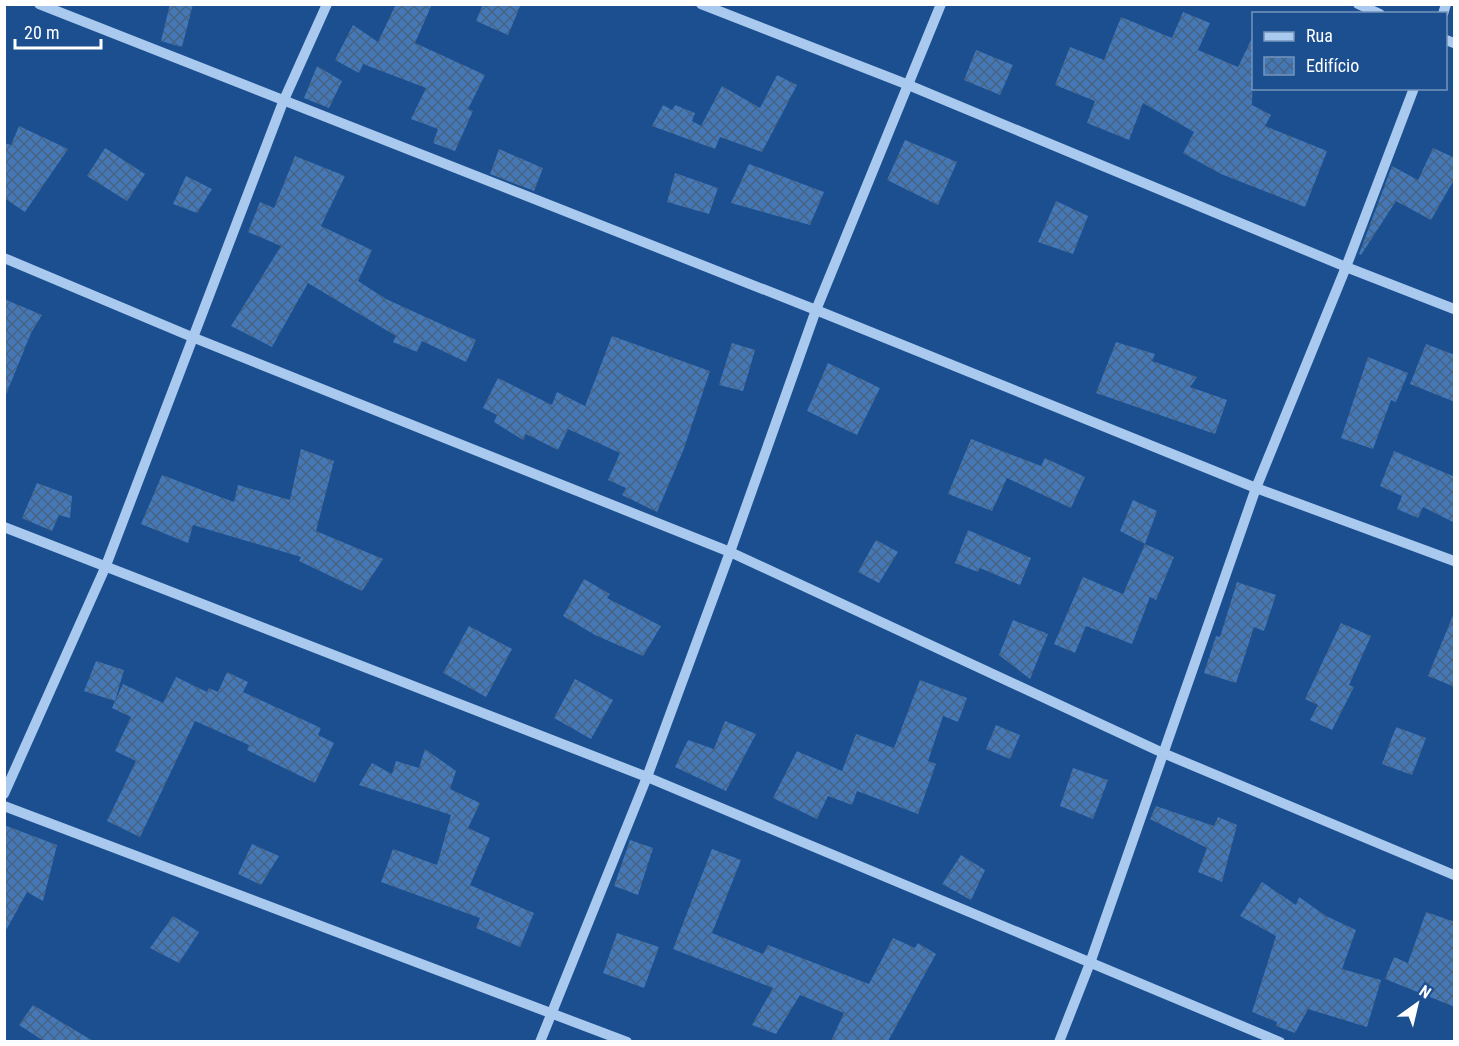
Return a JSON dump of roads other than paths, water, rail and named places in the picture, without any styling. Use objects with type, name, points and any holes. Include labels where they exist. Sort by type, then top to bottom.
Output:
[{"type":"street","points":[[39,4],[816,310],[1256,488],[1455,561]]},
{"type":"street","points":[[4,794],[105,568],[283,102],[327,4]]},
{"type":"street","points":[[701,4],[906,84],[1346,267],[1455,309]]},
{"type":"street","points":[[540,1041],[646,777],[730,552],[816,310],[940,4]]},
{"type":"street","points":[[1358,4],[1376,12]]},
{"type":"street","points":[[1059,1041],[1090,963],[1256,488],[1346,267],[1413,90]]},
{"type":"street","points":[[4,258],[192,337],[730,552],[1163,753],[1455,875]]},
{"type":"street","points":[[4,527],[646,777],[1280,1041]]},
{"type":"street","points":[[4,806],[627,1041]]}]
